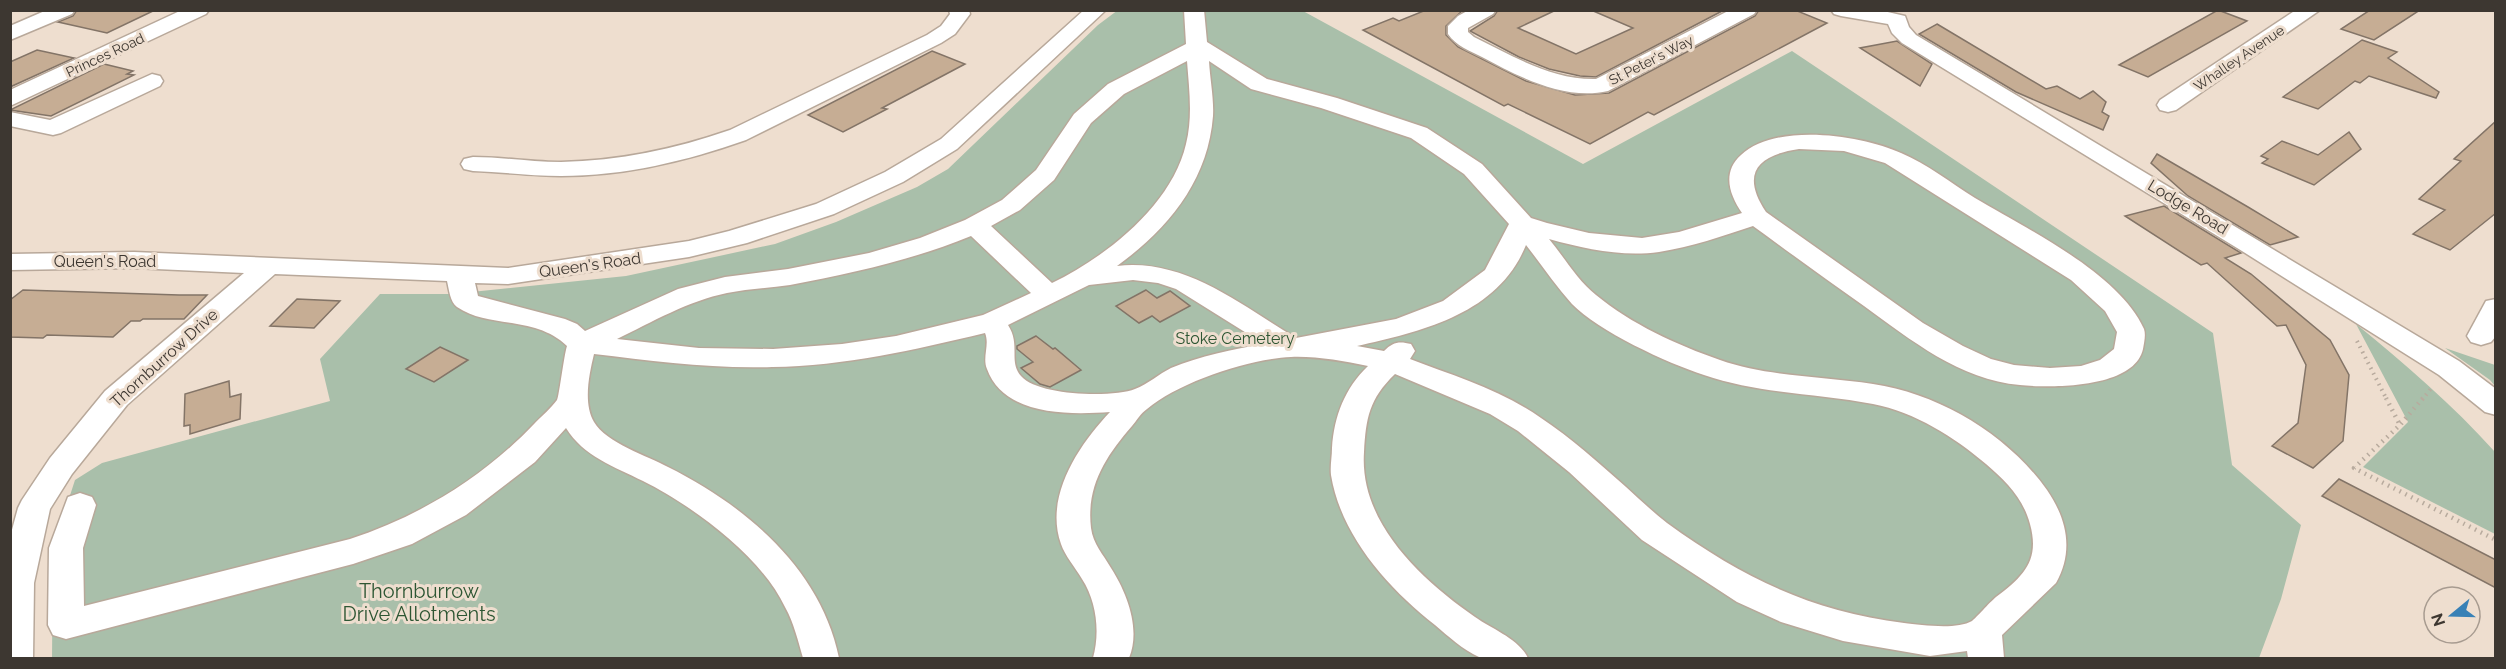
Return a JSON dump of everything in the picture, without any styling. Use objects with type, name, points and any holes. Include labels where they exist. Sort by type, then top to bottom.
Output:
[{"type":"street","points":[[10,34],[65,10]]},
{"type":"street","name":"Princes Road","points":[[10,99],[199,10]]},
{"type":"street","points":[[473,164],[563,169],[603,166],[649,159],[715,144],[738,135],[934,39],[956,22],[960,14],[959,10]]},
{"type":"street","name":"Queen's Road","points":[[22,262],[134,260],[267,267],[519,275],[679,251],[738,237],[825,209],[894,177],[949,144],[1096,10]]},
{"type":"street","points":[[459,274],[466,301],[487,309],[521,315],[555,325],[567,330],[582,344],[699,357],[773,358],[842,353],[896,345],[992,322],[1083,278],[1126,247],[1166,207],[1188,174],[1198,144],[1202,114],[1199,46],[1194,10]]},
{"type":"street","name":"St Peter's Way","points":[[1486,10],[1458,26],[1458,34],[1467,41],[1545,80],[1583,88],[1600,86],[1747,10]]},
{"type":"street","points":[[1841,10],[1905,15]]},
{"type":"street","name":"Whalley Avenue","points":[[2168,105],[2310,10]]},
{"type":"street","name":"Lodge Road","points":[[1905,15],[1899,29],[1909,39],[2345,303],[2449,368],[2496,405]]},
{"type":"street","points":[[1083,278],[1133,272],[1161,275],[1186,283],[1291,348],[1337,351],[1392,362],[1501,406],[1529,424],[1580,464],[1654,531],[1749,592],[1794,612],[1843,627],[1884,635],[1930,641],[1962,638],[1985,645],[1994,619],[2044,574],[2051,540],[2042,508],[2019,475],[1981,443],[1955,426],[1906,403],[1875,394],[1762,381],[1715,369],[1650,340],[1601,313],[1584,300],[1522,224],[1473,169],[1419,133],[1329,103],[1259,84],[1199,46]]},
{"type":"street","points":[[821,658],[814,628],[796,591],[772,559],[733,522],[659,476],[617,456],[580,426],[573,401],[577,361],[582,344],[688,294],[726,285],[788,277],[873,261],[929,244],[974,225],[1011,205],[1045,175],[1082,119],[1116,88],[1199,46]]},
{"type":"street","points":[[10,119],[53,128],[152,81]]},
{"type":"street","points":[[1799,142],[1846,144],[1871,150],[1910,167],[2081,274],[2103,291],[2122,311],[2130,327],[2132,341],[2127,353],[2116,365],[2079,378],[2035,378],[2008,374],[1982,366],[1934,343],[1757,217],[1743,193],[1741,170],[1747,160],[1763,150],[1799,142]]},
{"type":"street","points":[[1522,224],[1603,242],[1636,245],[1660,244],[1757,217]]},
{"type":"street","points":[[1510,658],[1491,647],[1427,598],[1394,566],[1377,544],[1359,514],[1347,475],[1348,433],[1364,389],[1442,313],[1495,275],[1506,260],[1522,224]]},
{"type":"street","points":[[974,225],[1048,294]]},
{"type":"street","points":[[10,280],[22,262]]},
{"type":"street","name":"Thornburrow Drive","points":[[15,658],[22,513],[116,398],[267,267]]},
{"type":"street","points":[[2481,336],[2496,307]]},
{"type":"street","points":[[1111,658],[1114,652],[1115,612],[1105,586],[1077,544],[1073,505],[1098,444],[1121,413],[1163,384],[1215,362],[1413,323],[1442,313]]},
{"type":"street","points":[[992,322],[1001,337],[1000,368],[1008,384],[1027,395],[1051,402],[1140,399]]},
{"type":"street","points":[[80,505],[66,548],[66,625],[353,551],[400,535],[450,507],[524,454],[573,401]]},
{"type":"path","points":[[2345,303],[2347,321],[2400,425]]},
{"type":"path","points":[[2449,368],[2400,425],[2354,468],[2496,540]]},
{"type":"green space","name":"Stoke Cemetery","points":[[1118,10],[1303,11],[1583,164],[1792,51],[2213,333],[2232,465],[2301,525],[2281,599],[2259,658],[52,658],[53,548],[75,480],[102,463],[330,401],[320,359],[380,294],[452,294],[626,276],[775,244],[836,222],[917,187],[948,169],[1098,25]]},
{"type":"green space","points":[[2356,324],[2428,385],[2495,452],[2495,534],[2363,467],[2408,422]]},
{"type":"green space","points":[[2445,348],[2495,365],[2495,386],[2490,380]]},
{"type":"building","points":[[77,10],[155,10],[107,33],[58,22],[73,16]]},
{"type":"building","points":[[1426,10],[1463,10],[1446,26],[1446,35],[1458,47],[1526,81],[1575,95],[1609,93],[1755,16],[1759,10],[1795,10],[1827,23],[1654,115],[1648,112],[1590,144],[1508,104],[1504,106],[1363,30],[1393,18],[1399,21]]},
{"type":"building","points":[[1498,10],[1556,10],[1518,28],[1576,54],[1633,28],[1591,10],[1724,10],[1596,77],[1549,69],[1519,57],[1470,31],[1494,16]]},
{"type":"building","points":[[2218,10],[2247,21],[2148,77],[2119,65]]},
{"type":"building","points":[[2370,10],[2420,10],[2374,40],[2341,29]]},
{"type":"building","points":[[1937,24],[2046,89],[2057,86],[2080,99],[2093,91],[2106,102],[2102,112],[2109,116],[2103,130],[2016,92],[1919,34]]},
{"type":"building","points":[[2362,40],[2397,52],[2388,58],[2439,92],[2436,98],[2369,76],[2360,83],[2355,81],[2318,109],[2283,97]]},
{"type":"building","points":[[1897,41],[1932,64],[1920,86],[1860,48]]},
{"type":"building","points":[[37,50],[74,58],[10,87],[10,62]]},
{"type":"building","points":[[932,51],[965,64],[882,108],[887,109],[843,132],[808,115]]},
{"type":"building","points":[[104,64],[133,71],[127,74],[134,75],[51,116],[10,110]]},
{"type":"building","points":[[2496,121],[2496,213],[2450,250],[2413,234],[2445,210],[2419,199],[2461,161],[2454,159]]},
{"type":"building","points":[[2349,132],[2361,149],[2314,185],[2262,163],[2268,159],[2261,156],[2282,141],[2318,155]]},
{"type":"building","points":[[2157,154],[2298,237],[2270,245],[2188,196],[2151,163]]},
{"type":"building","points":[[2164,206],[2241,253],[2225,258],[2251,274],[2330,340],[2349,375],[2343,441],[2313,468],[2272,446],[2298,423],[2306,365],[2286,325],[2277,326],[2207,263],[2201,265],[2125,216]]},
{"type":"building","points":[[23,290],[207,295],[184,319],[131,321],[113,337],[47,335],[43,338],[10,337],[10,300]]},
{"type":"building","points":[[1146,290],[1157,298],[1170,291],[1190,306],[1160,322],[1152,316],[1139,323],[1116,306]]},
{"type":"building","points":[[297,299],[340,301],[314,328],[270,326]]},
{"type":"building","points":[[1036,336],[1053,349],[1055,348],[1081,370],[1050,387],[1040,384],[1021,368],[1033,362],[1017,349],[1017,346]]},
{"type":"building","points":[[440,347],[468,360],[434,382],[406,369]]},
{"type":"building","points":[[229,381],[230,397],[241,394],[240,419],[190,434],[190,425],[184,426],[185,394]]},
{"type":"building","points":[[2339,479],[2496,560],[2496,588],[2322,496]]},
{"type":"park label","name":"Thornburrow Drive Allotments","points":[[419,602]]}]
